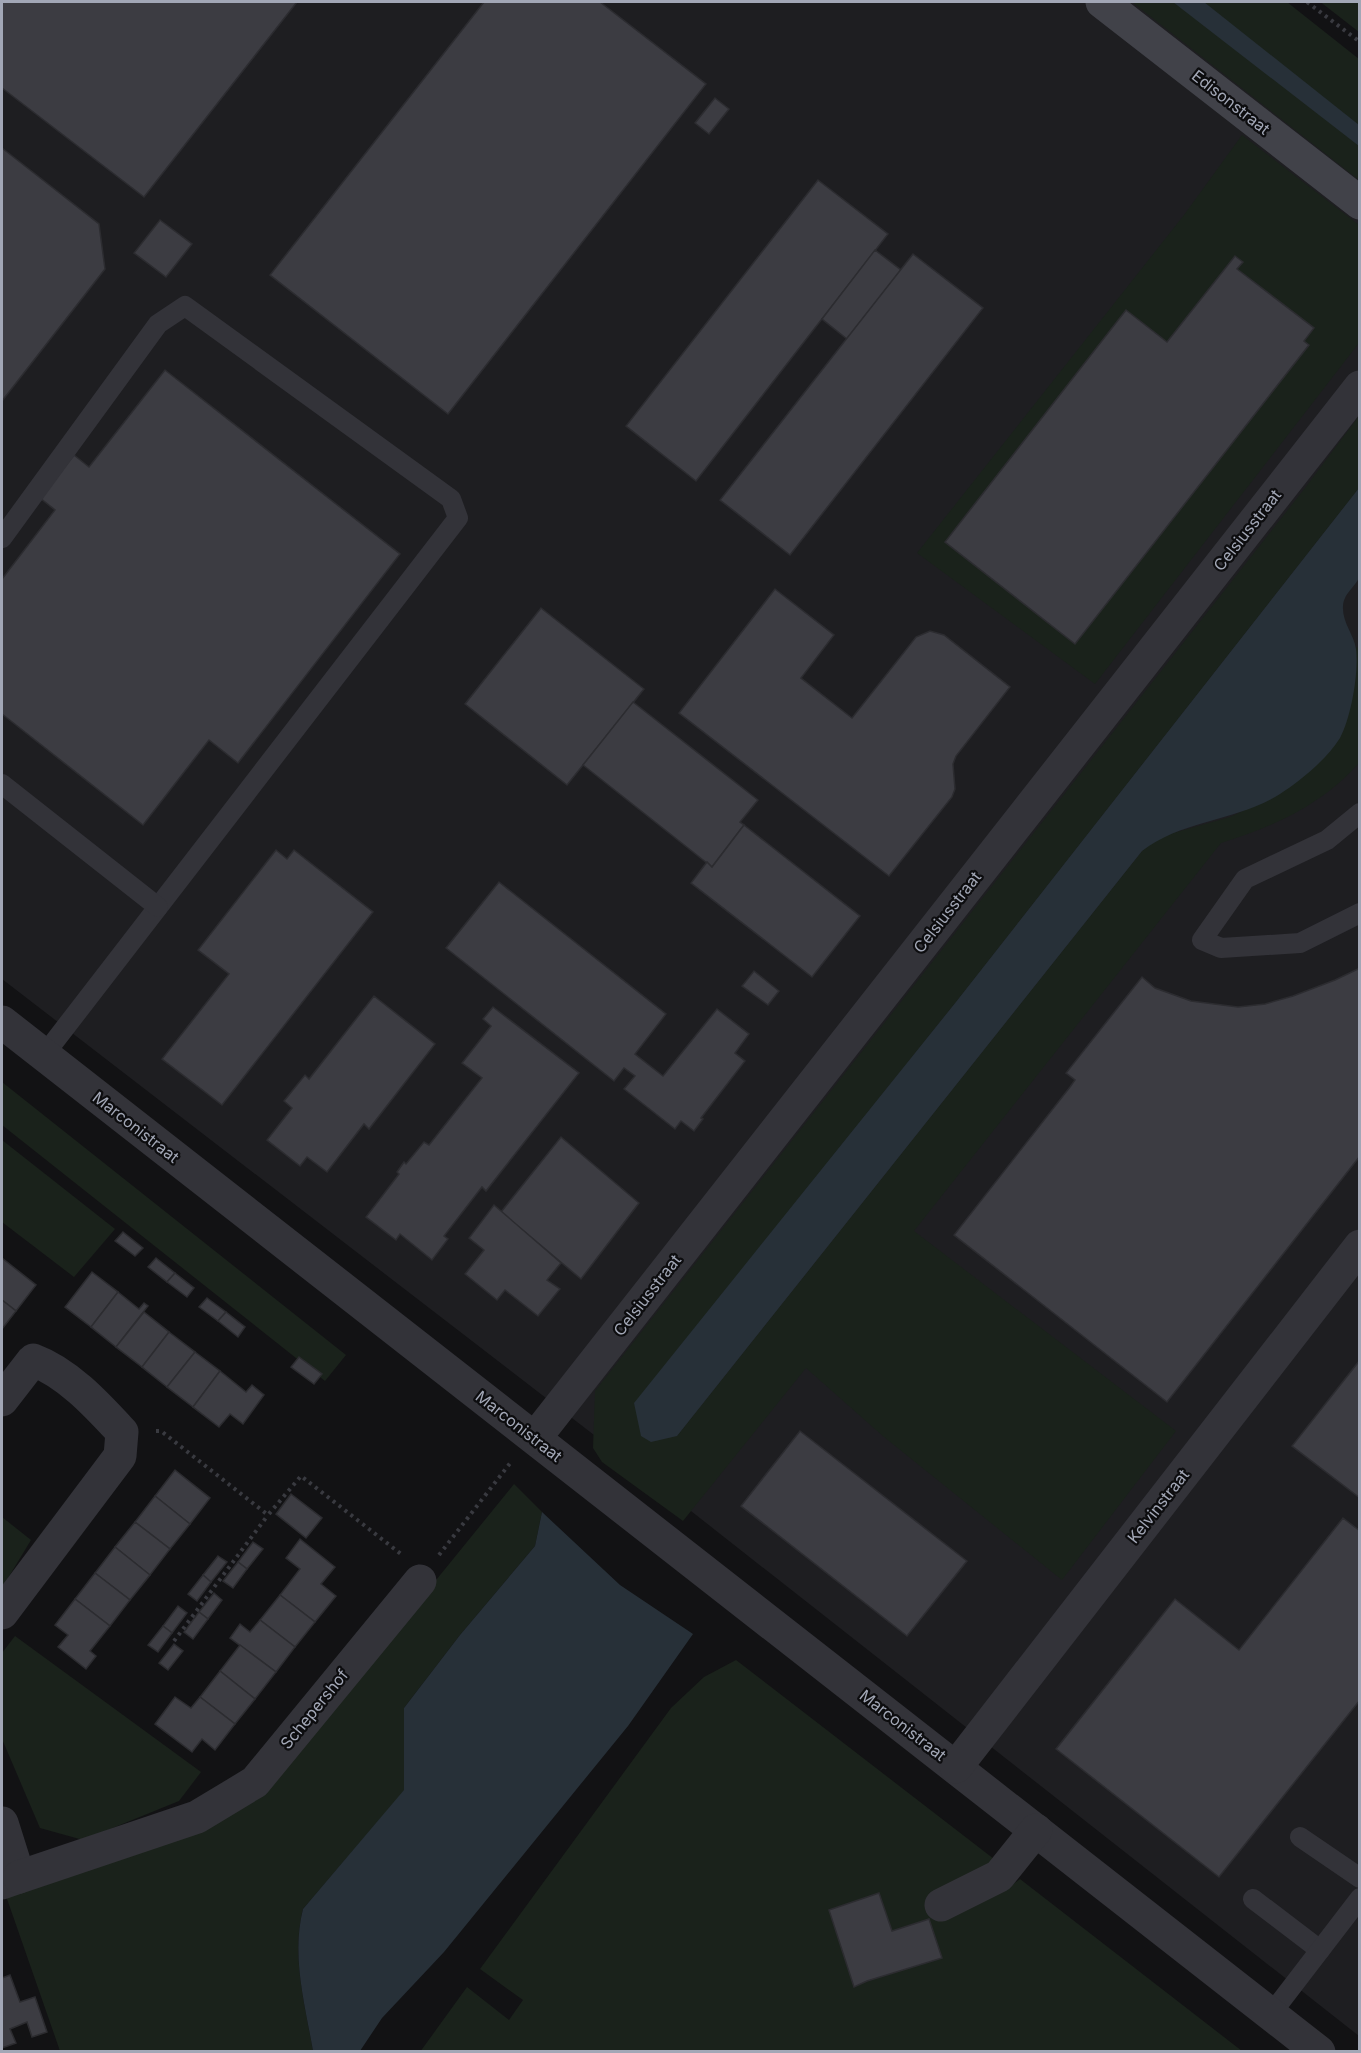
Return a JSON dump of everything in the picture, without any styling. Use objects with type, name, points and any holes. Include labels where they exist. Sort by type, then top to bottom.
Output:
[{"type":"street","name":"Edisonstraat","points":[[1102,2],[1359,203]]},
{"type":"street","name":"Celsiusstraat","points":[[535,1438],[1359,387]]},
{"type":"street","name":"Marconistraat","points":[[2,1022],[1319,2052]]},
{"type":"street","name":"Kelvinstraat","points":[[956,1767],[1359,1246]]},
{"type":"street","points":[[2,1400],[33,1360],[51,1367],[103,1412],[122,1432],[120,1456],[2,1613]]},
{"type":"street","name":"Schepershof","points":[[2,1823],[10,1880],[197,1816],[255,1782],[420,1581]]},
{"type":"street","points":[[942,1905],[999,1876],[1036,1830]]},
{"type":"lane","points":[[2,538],[158,324],[185,306],[451,499],[458,518],[44,1055]]},
{"type":"lane","points":[[2,784],[158,907]]},
{"type":"lane","points":[[1359,813],[1327,840],[1245,879],[1202,940],[1221,948],[1300,943],[1359,913]]},
{"type":"lane","points":[[1300,1838],[1359,1878]]},
{"type":"lane","points":[[1271,2014],[1359,1898]]},
{"type":"lane","points":[[1252,1899],[1320,1950]]},
{"type":"path","points":[[1307,2],[1359,42]]},
{"type":"path","points":[[122,1432],[161,1431],[268,1515]]},
{"type":"path","points":[[174,1641],[268,1515],[301,1476],[410,1561],[420,1581],[515,1457],[535,1438]]},
{"type":"shaded area","points":[[2,2],[1186,2],[1359,137],[1359,2036],[607,1445],[2,979]]},
{"type":"shaded area","points":[[1132,2],[1287,2],[1359,59],[1359,180]]},
{"type":"shaded area","points":[[1173,2],[1204,2],[1359,125],[1359,146]]},
{"type":"shaded area","points":[[1321,2],[1359,2],[1359,32],[1323,4]]},
{"type":"shaded area","points":[[1242,135],[1359,225],[1359,343],[1095,684],[917,553],[1184,215]]},
{"type":"shaded area","points":[[1359,416],[1359,488],[956,1002],[634,1404],[677,1436],[1142,851],[1159,837],[1230,817],[1279,794],[1353,686],[1356,647],[1359,648],[1359,763],[1329,791],[1296,813],[1259,830],[1221,843],[914,1231],[1176,1431],[1062,1580],[884,1437],[806,1368],[683,1521],[602,1462],[593,1448],[595,1391],[1305,488]]},
{"type":"shaded area","points":[[1359,488],[1360,575],[1343,606],[1344,618],[1356,649],[1355,682],[1348,719],[1335,746],[1313,769],[1280,794],[1246,810],[1174,833],[1142,851],[677,1436],[651,1442],[641,1436],[634,1403],[956,1002]]},
{"type":"shaded area","points":[[2,1082],[346,1355],[325,1381],[2,1125]]},
{"type":"shaded area","points":[[2,1140],[115,1229],[74,1277],[2,1222]]},
{"type":"shaded area","points":[[514,1484],[542,1512],[535,1546],[460,1635],[404,1708],[405,1790],[303,1909],[298,1944],[300,1980],[313,2051],[60,2051],[6,1896],[260,1797]]},
{"type":"shaded area","points":[[542,1512],[620,1585],[693,1634],[628,1726],[444,1952],[382,2018],[360,2051],[313,2051],[300,1980],[298,1944],[303,1909],[404,1790],[404,1708],[460,1635],[535,1546]]},
{"type":"shaded area","points":[[2,1517],[31,1540],[2,1588]]},
{"type":"shaded area","points":[[15,1636],[201,1772],[179,1801],[83,1840],[40,1828],[2,1739],[2,1653]]},
{"type":"shaded area","points":[[736,1660],[994,1859],[1002,1892],[1020,1879],[1242,2051],[420,2052],[467,1987],[509,2020],[523,2000],[480,1969],[671,1708],[704,1677]]},
{"type":"building","points":[[2,2],[297,2],[144,197],[2,88]]},
{"type":"building","points":[[484,2],[600,2],[706,84],[448,414],[270,275]]},
{"type":"building","points":[[715,98],[729,109],[709,134],[695,123]]},
{"type":"building","points":[[2,148],[99,224],[105,269],[2,401]]},
{"type":"building","points":[[818,180],[888,234],[696,481],[626,426]]},
{"type":"building","points":[[160,220],[192,244],[166,277],[134,253]]},
{"type":"building","points":[[875,250],[901,270],[847,339],[822,319]]},
{"type":"building","points":[[913,254],[983,308],[790,555],[720,500]]},
{"type":"building","points":[[1235,256],[1243,262],[1237,269],[1314,328],[1304,341],[1309,345],[1075,644],[945,542],[1126,310],[1167,342]]},
{"type":"building","points":[[165,370],[400,554],[238,763],[209,740],[143,825],[2,714],[2,579],[55,510],[40,498],[74,455],[89,467]]},
{"type":"building","points":[[775,589],[834,635],[801,678],[852,718],[916,637],[930,631],[944,635],[1010,687],[956,756],[953,764],[955,789],[952,797],[889,876],[679,713]]},
{"type":"building","points":[[541,608],[644,689],[567,785],[465,704]]},
{"type":"building","points":[[633,702],[758,800],[740,822],[744,825],[712,867],[583,765]]},
{"type":"building","points":[[744,825],[860,916],[812,977],[691,883],[707,862],[712,867]]},
{"type":"building","points":[[276,850],[287,859],[294,850],[373,912],[222,1105],[162,1059],[229,974],[198,950]]},
{"type":"building","points":[[499,882],[666,1014],[635,1054],[663,1076],[717,1009],[749,1034],[735,1053],[745,1061],[701,1118],[703,1119],[694,1131],[681,1121],[675,1129],[624,1089],[635,1076],[624,1068],[614,1081],[446,948]]},
{"type":"building","points":[[1360,968],[1360,1156],[1167,1402],[954,1235],[1070,1087],[1075,1080],[1066,1073],[1142,977],[1155,988],[1191,1001],[1238,1007],[1265,1004],[1293,996]]},
{"type":"building","points":[[754,971],[779,991],[768,1005],[742,986]]},
{"type":"building","points":[[374,996],[435,1044],[369,1129],[364,1124],[327,1172],[307,1157],[300,1166],[267,1140],[292,1108],[284,1101],[305,1075],[309,1079]]},
{"type":"building","points":[[493,1007],[579,1073],[486,1191],[482,1187],[444,1236],[448,1239],[432,1260],[400,1234],[396,1240],[366,1217],[399,1174],[397,1172],[404,1162],[406,1164],[424,1142],[429,1145],[482,1078],[462,1063],[491,1026],[483,1019]]},
{"type":"building","points":[[561,1137],[639,1203],[581,1279],[501,1212]]},
{"type":"building","points":[[494,1205],[561,1263],[547,1280],[560,1289],[538,1316],[505,1290],[497,1300],[465,1274],[484,1250],[469,1238]]},
{"type":"building","points":[[123,1232],[143,1248],[135,1256],[115,1241]]},
{"type":"building","points":[[2,1258],[36,1285],[16,1311],[2,1300]]},
{"type":"building","points":[[156,1258],[175,1273],[167,1282],[148,1267]]},
{"type":"building","points":[[92,1272],[118,1292],[91,1327],[65,1307]]},
{"type":"building","points":[[175,1273],[194,1288],[187,1297],[167,1282]]},
{"type":"building","points":[[118,1292],[139,1309],[144,1303],[148,1306],[116,1347],[91,1327]]},
{"type":"building","points":[[207,1298],[226,1312],[218,1321],[199,1307]]},
{"type":"building","points":[[2,1300],[16,1311],[2,1329]]},
{"type":"building","points":[[144,1312],[169,1332],[142,1367],[116,1347]]},
{"type":"building","points":[[226,1312],[245,1327],[238,1337],[218,1321]]},
{"type":"building","points":[[169,1332],[195,1352],[167,1387],[142,1367]]},
{"type":"building","points":[[195,1352],[220,1371],[193,1407],[167,1387]]},
{"type":"building","points":[[299,1357],[322,1374],[314,1384],[291,1367]]},
{"type":"building","points":[[1360,1360],[1360,1498],[1292,1446]]},
{"type":"building","points":[[220,1371],[246,1392],[252,1385],[264,1395],[243,1424],[230,1414],[219,1427],[193,1407]]},
{"type":"building","points":[[800,1431],[967,1561],[907,1636],[741,1506]]},
{"type":"building","points":[[175,1470],[210,1498],[190,1524],[155,1496]]},
{"type":"building","points":[[291,1494],[322,1518],[306,1538],[276,1514]]},
{"type":"building","points":[[155,1496],[190,1524],[170,1549],[135,1522]]},
{"type":"building","points":[[1343,1518],[1360,1531],[1360,1700],[1219,1877],[1056,1749],[1175,1599],[1239,1650]]},
{"type":"building","points":[[135,1522],[170,1549],[150,1575],[115,1547]]},
{"type":"building","points":[[300,1539],[335,1567],[321,1584],[336,1596],[315,1622],[280,1595],[300,1569],[286,1558]]},
{"type":"building","points":[[253,1542],[263,1549],[247,1569],[238,1562]]},
{"type":"building","points":[[115,1547],[150,1575],[130,1600],[95,1573]]},
{"type":"building","points":[[218,1556],[227,1562],[211,1582],[203,1575]]},
{"type":"building","points":[[238,1562],[247,1569],[233,1588],[223,1581]]},
{"type":"building","points":[[95,1573],[130,1600],[110,1626],[75,1599]]},
{"type":"building","points":[[203,1575],[211,1582],[197,1601],[188,1594]]},
{"type":"building","points":[[214,1593],[222,1600],[208,1619],[199,1612]]},
{"type":"building","points":[[280,1595],[315,1622],[295,1647],[260,1620]]},
{"type":"building","points":[[75,1599],[110,1626],[90,1651],[96,1656],[86,1669],[58,1647],[68,1635],[55,1625]]},
{"type":"building","points":[[178,1606],[187,1613],[172,1633],[163,1626]]},
{"type":"building","points":[[199,1612],[208,1619],[193,1639],[184,1632]]},
{"type":"building","points":[[260,1620],[295,1647],[276,1672],[230,1638],[240,1624],[250,1632]]},
{"type":"building","points":[[163,1626],[172,1633],[158,1652],[148,1645]]},
{"type":"building","points":[[174,1644],[183,1651],[168,1670],[159,1663]]},
{"type":"building","points":[[240,1645],[276,1672],[255,1699],[220,1671]]},
{"type":"building","points":[[220,1671],[255,1699],[235,1724],[200,1697]]},
{"type":"building","points":[[175,1697],[191,1708],[200,1697],[235,1724],[215,1750],[202,1739],[192,1752],[155,1724]]},
{"type":"building","points":[[879,1893],[892,1931],[929,1919],[942,1958],[854,1987],[829,1910]]},
{"type":"building","points":[[10,1975],[20,2002],[35,1997],[47,2032],[32,2037],[27,2022],[10,2029],[16,2043],[2,2048],[2,1978]]}]
